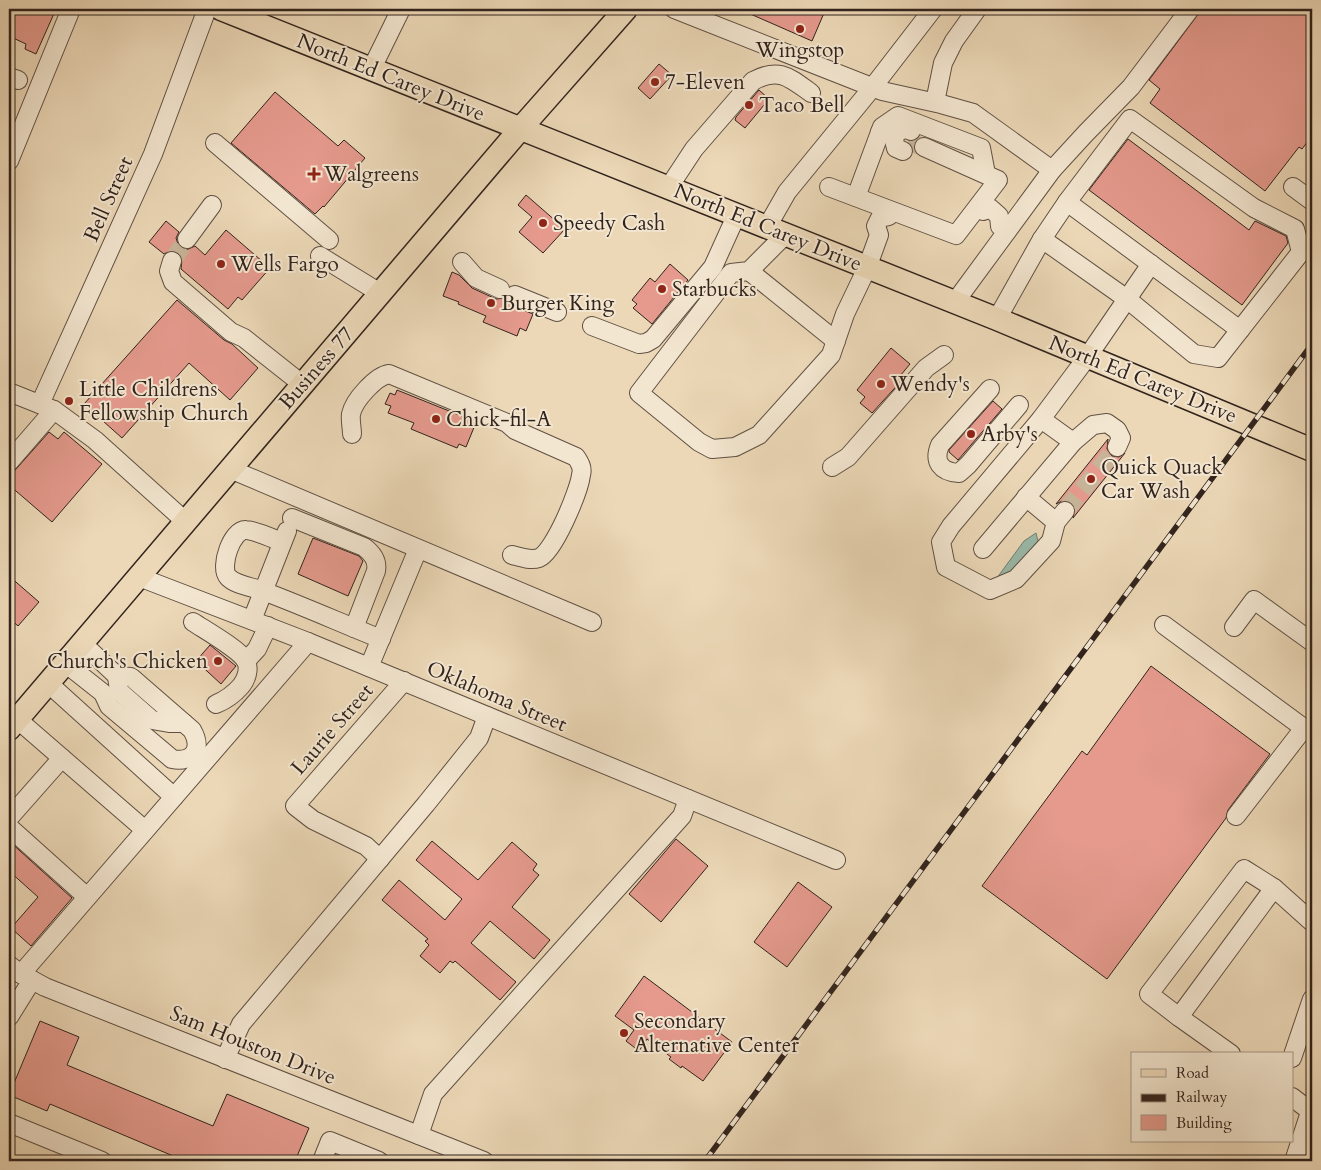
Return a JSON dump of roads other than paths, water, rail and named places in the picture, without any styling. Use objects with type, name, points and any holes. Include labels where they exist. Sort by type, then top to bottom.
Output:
[{"type":"main road","name":"North Ed Carey Drive","points":[[221,9],[955,302],[1312,450]]},
{"type":"main road","name":"Business 77","points":[[13,724],[521,128],[626,9]]},
{"type":"street","points":[[9,161],[71,9]]},
{"type":"street","name":"Bell Street","points":[[9,462],[47,407],[153,154],[207,9]]},
{"type":"street","points":[[372,68],[402,9]]},
{"type":"street","points":[[674,9],[872,88],[935,102],[973,113],[1052,170]]},
{"type":"street","points":[[891,213],[892,223],[888,231],[879,235],[868,268],[845,314],[831,354],[760,435],[735,447],[712,449],[691,436],[639,393],[731,273],[749,270],[777,231],[787,192],[872,88],[933,9]]},
{"type":"street","points":[[935,102],[943,63],[954,41],[977,9]]},
{"type":"street","points":[[955,302],[1004,228],[1052,170],[1131,86],[1190,9]]},
{"type":"street","points":[[669,187],[694,149],[753,81],[765,74],[776,74],[789,77],[811,93]]},
{"type":"street","points":[[829,186],[891,213],[956,235],[980,209],[998,180],[908,142],[882,127],[898,116],[980,148],[984,173]]},
{"type":"street","points":[[997,319],[1042,240],[1067,202],[1130,119],[1254,208],[1295,229],[1301,252],[1218,358],[1194,354],[1127,299],[1042,240]]},
{"type":"street","points":[[856,197],[908,142]]},
{"type":"street","points":[[215,143],[329,240]]},
{"type":"street","points":[[1293,187],[1312,200]]},
{"type":"street","points":[[1067,202],[1240,330]]},
{"type":"street","points":[[187,239],[212,205]]},
{"type":"street","points":[[980,209],[981,220],[990,228],[1004,228]]},
{"type":"street","points":[[592,326],[639,344],[653,339],[712,267],[736,214]]},
{"type":"street","points":[[320,256],[380,293]]},
{"type":"street","points":[[172,261],[169,271],[173,282],[231,332],[244,338],[302,384]]},
{"type":"street","points":[[462,262],[476,278],[557,312]]},
{"type":"street","points":[[1026,497],[1060,517],[1051,541],[1016,579],[990,590],[946,567],[941,542],[951,526],[1041,419],[1088,356],[1151,264]]},
{"type":"street","points":[[749,270],[836,342]]},
{"type":"street","points":[[832,467],[848,457],[926,368],[944,355]]},
{"type":"street","points":[[352,434],[352,411],[359,399],[377,379],[390,374],[507,422],[515,430],[576,457],[580,462],[581,475],[554,542],[546,553],[538,558],[527,559],[512,555]]},
{"type":"street","points":[[990,390],[940,445],[937,452],[938,462],[942,468],[949,472],[959,473],[968,465],[1018,405]]},
{"type":"street","points":[[9,392],[47,407],[94,440],[185,521]]},
{"type":"street","points":[[1041,419],[1074,442]]},
{"type":"street","points":[[983,549],[1074,442],[1093,425],[1106,422],[1118,430],[1121,438],[1117,446]]},
{"type":"street","points":[[230,469],[592,622]]},
{"type":"street","points":[[246,661],[257,649],[263,591],[299,498]]},
{"type":"street","points":[[292,518],[364,547],[373,555],[377,565],[376,570],[354,628]]},
{"type":"street","points":[[282,542],[246,530],[239,531],[234,536],[224,562],[224,570],[228,577],[235,581],[380,639]]},
{"type":"street","points":[[369,667],[418,548]]},
{"type":"street","name":"Oklahoma Street","points":[[139,577],[308,642],[836,860]]},
{"type":"street","points":[[1234,627],[1254,600],[1312,642]]},
{"type":"street","points":[[193,622],[231,647],[246,661],[248,670],[244,682],[231,696],[216,704]]},
{"type":"street","points":[[1164,626],[1308,731],[1236,816]]},
{"type":"street","points":[[9,1017],[21,973],[308,642]]},
{"type":"street","points":[[66,663],[103,693],[108,706],[172,759],[180,761],[189,758],[197,749],[197,740],[192,730],[131,677],[117,676],[82,643]]},
{"type":"street","points":[[103,693],[117,676]]},
{"type":"street","name":"Laurie Street","points":[[380,859],[366,846],[313,820],[295,806],[404,681]]},
{"type":"street","points":[[48,683],[174,797]]},
{"type":"street","points":[[225,1059],[241,1024],[479,738],[487,716]]},
{"type":"street","points":[[13,724],[62,758],[146,830]]},
{"type":"street","points":[[9,818],[62,758]]},
{"type":"street","points":[[419,1136],[433,1094],[682,816],[688,799]]},
{"type":"street","points":[[9,827],[87,897]]},
{"type":"street","points":[[1228,1052],[1149,994],[1244,869],[1274,888],[1312,922]]},
{"type":"street","points":[[1179,1017],[1274,888]]},
{"type":"street","name":"Sam Houston Drive","points":[[21,973],[45,987],[419,1136],[442,1154],[484,1161]]},
{"type":"street","points":[[1294,1052],[1312,999]]},
{"type":"street","points":[[1294,1098],[1311,1108],[1308,1133],[1294,1161]]},
{"type":"street","points":[[9,1123],[102,1161]]},
{"type":"street","points":[[322,1161],[330,1141],[379,1161]]},
{"type":"tunnel","points":[[908,142],[924,147]]},
{"type":"tunnel","points":[[172,261],[187,239]]},
{"type":"tunnel","points":[[1065,511],[1117,447]]},
{"type":"railway","points":[[705,1161],[1312,344]]},
{"type":"place","name":"Wingstop","points":[[800,29]]},
{"type":"place","name":"7-Eleven","points":[[655,82]]},
{"type":"place","name":"Taco Bell","points":[[749,105]]},
{"type":"place","name":"Walgreens","points":[[314,174]]},
{"type":"place","name":"Speedy Cash","points":[[543,223]]},
{"type":"place","name":"Wells Fargo","points":[[221,264]]},
{"type":"place","name":"Starbucks","points":[[662,289]]},
{"type":"place","name":"Burger King","points":[[491,303]]},
{"type":"place","name":"Wendy's","points":[[881,384]]},
{"type":"place","name":"Little Childrens Fellowship Church","points":[[69,401]]},
{"type":"place","name":"Chick-fil-A","points":[[436,419]]},
{"type":"place","name":"Arby's","points":[[971,434]]},
{"type":"place","name":"Quick Quack Car Wash","points":[[1091,479]]},
{"type":"place","name":"Church's Chicken","points":[[218,661]]},
{"type":"place","name":"Secondary Alternative Center","points":[[624,1033]]}]
